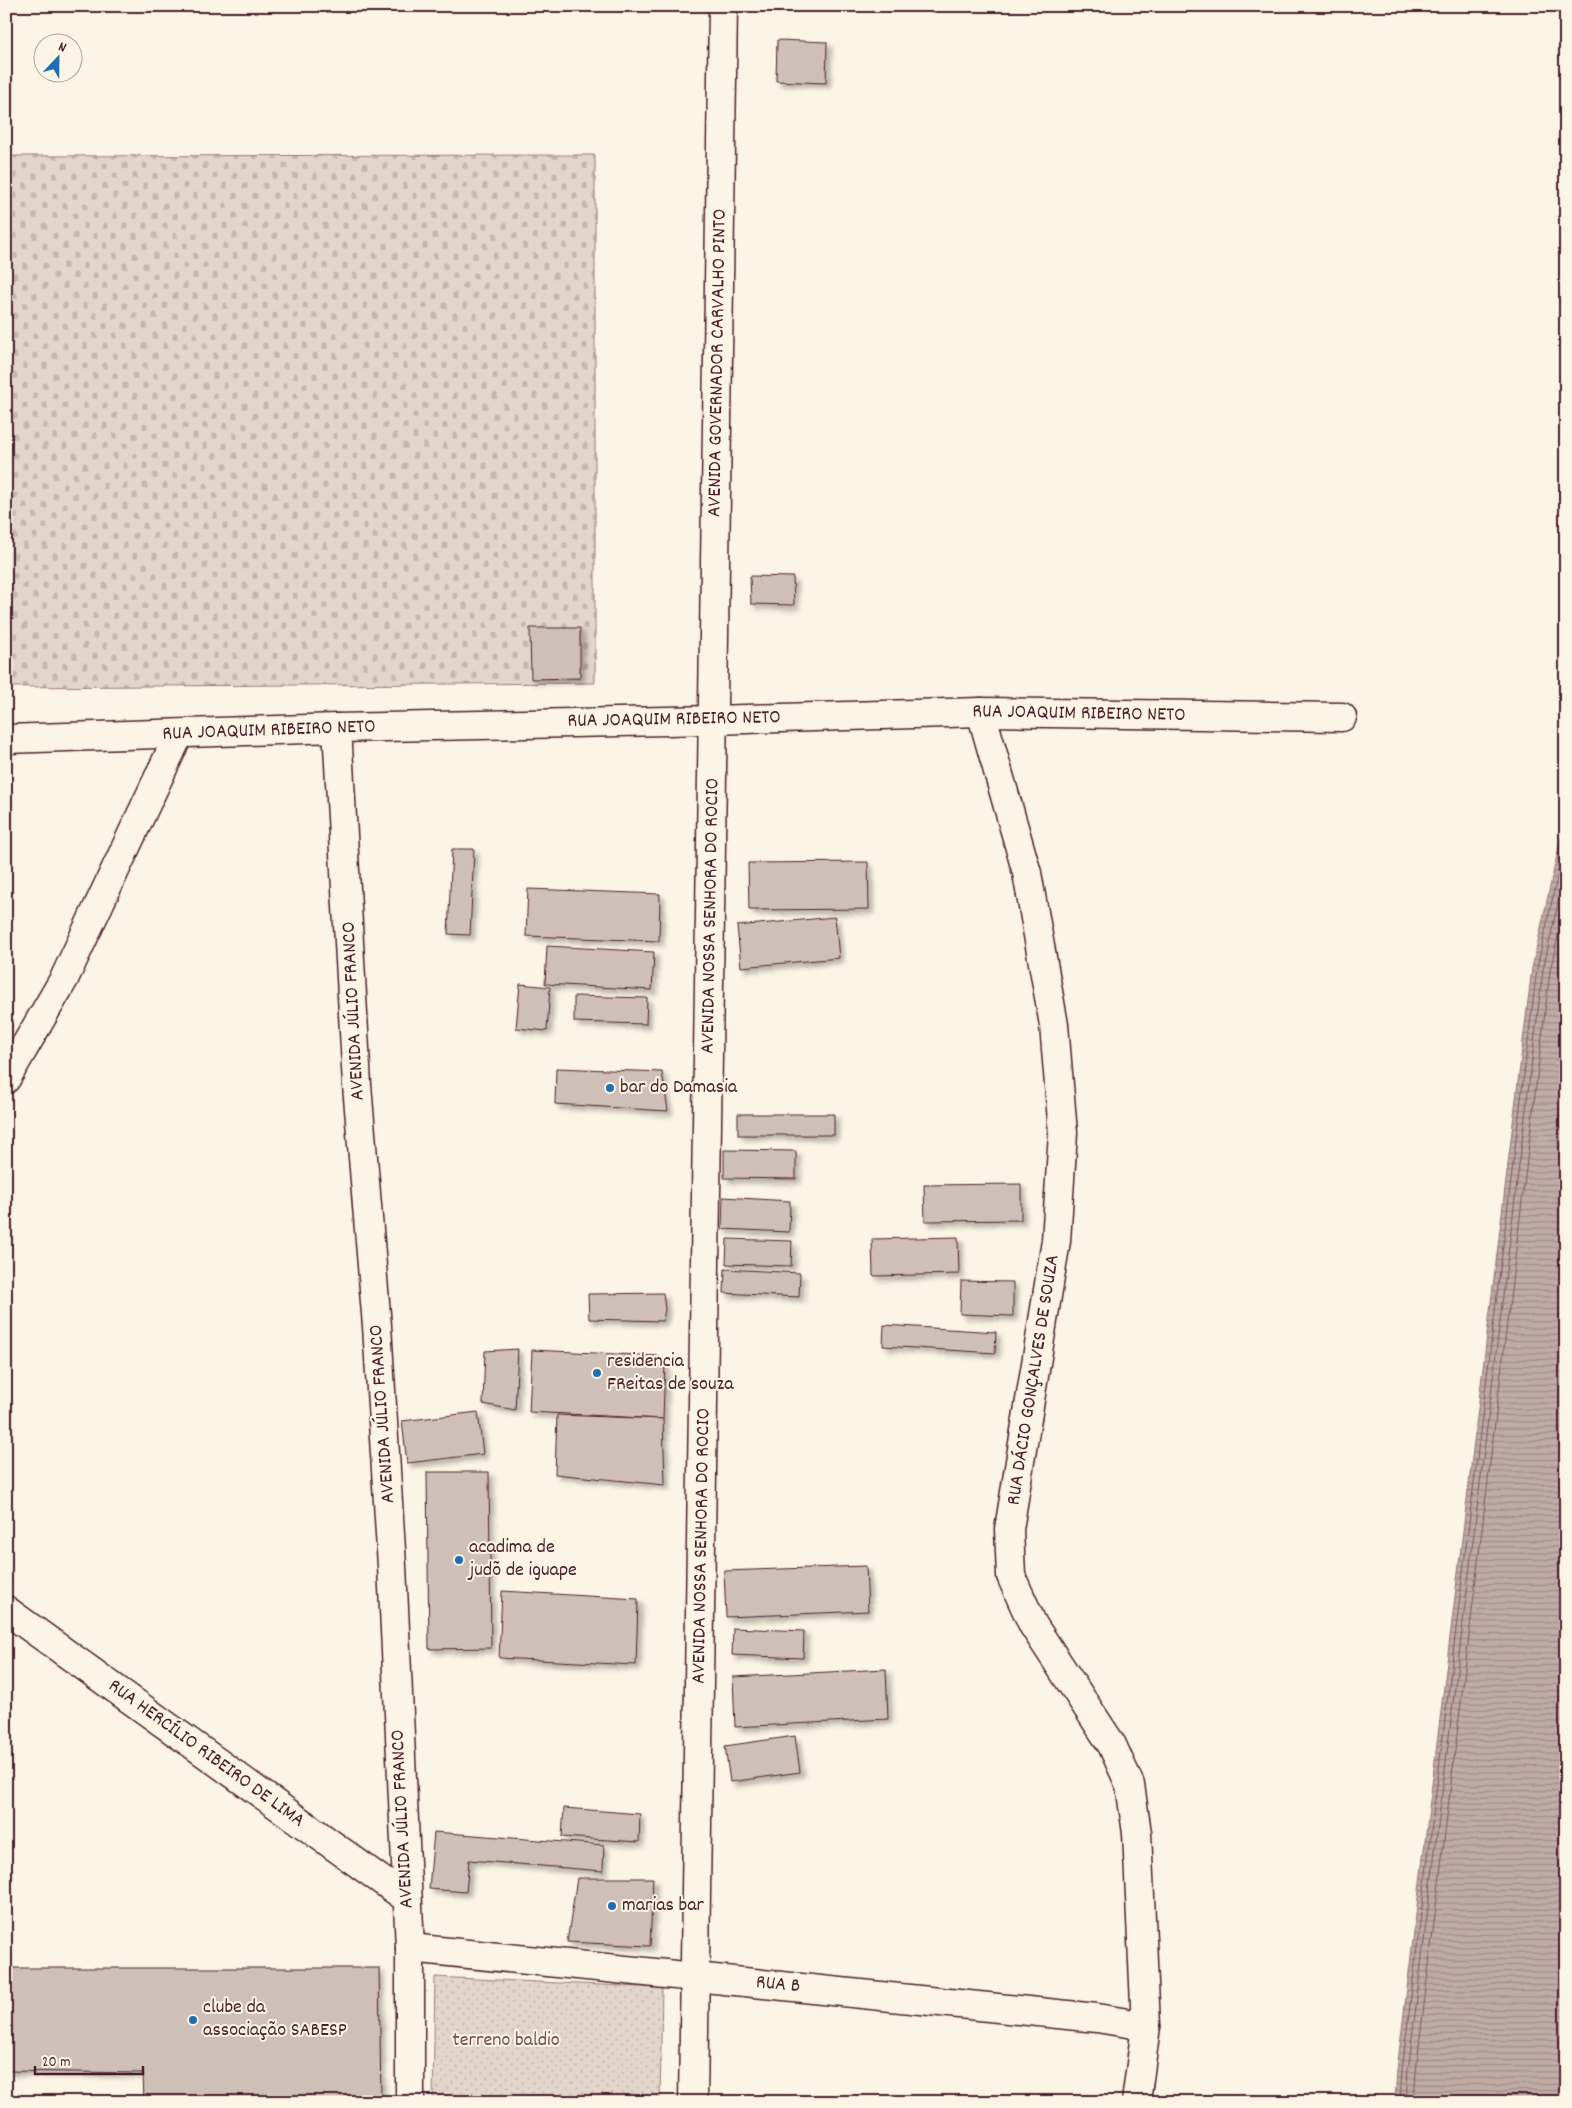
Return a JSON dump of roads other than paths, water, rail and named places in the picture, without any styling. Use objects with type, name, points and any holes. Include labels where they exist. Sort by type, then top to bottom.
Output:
[{"type":"street","name":"AVENIDA GOVERNADOR CARVALHO PINTO","points":[[713,720],[723,6]]},
{"type":"street","name":"RUA JOAQUIM RIBEIRO NETO","points":[[6,740],[338,728],[981,712],[1342,717]]},
{"type":"street","name":"RUA DÁCIO GONÇALVES DE SOUZA","points":[[981,712],[1027,873],[1054,1025],[1063,1133],[1056,1241],[1009,1529],[1011,1576],[1033,1625],[1112,1745],[1130,1785],[1137,1833],[1146,2026],[1136,2102]]},
{"type":"street","name":"AVENIDA NOSSA SENHORA DO ROCIO","points":[[693,2102],[713,720]]},
{"type":"street","name":"AVENIDA JÚLIO FRANCO","points":[[338,728],[357,1085],[377,1326],[392,1566],[406,1898],[410,1948],[410,2102]]},
{"type":"street","points":[[6,1079],[64,978],[179,734]]},
{"type":"street","name":"RUA HERCÍLIO RIBEIRO DE LIMA","points":[[6,1610],[406,1898]]},
{"type":"street","name":"RUA B","points":[[410,1948],[1088,2017],[1146,2026]]},
{"type":"water","points":[[1566,815],[1566,2102],[1395,2102],[1397,2070],[1532,968]]},
{"type":"place","name":"bar do Damasia","points":[[610,1088]]},
{"type":"place","name":"residencia FReitas de souza","points":[[597,1373]]},
{"type":"place","name":"acadima de judõ de iguape","points":[[459,1560]]},
{"type":"place","name":"marias bar","points":[[612,1906]]},
{"type":"place","name":"clube da associação SABESP","points":[[193,2020]]},
{"type":"park label","name":"terreno baldio","points":[[506,2041]]}]
